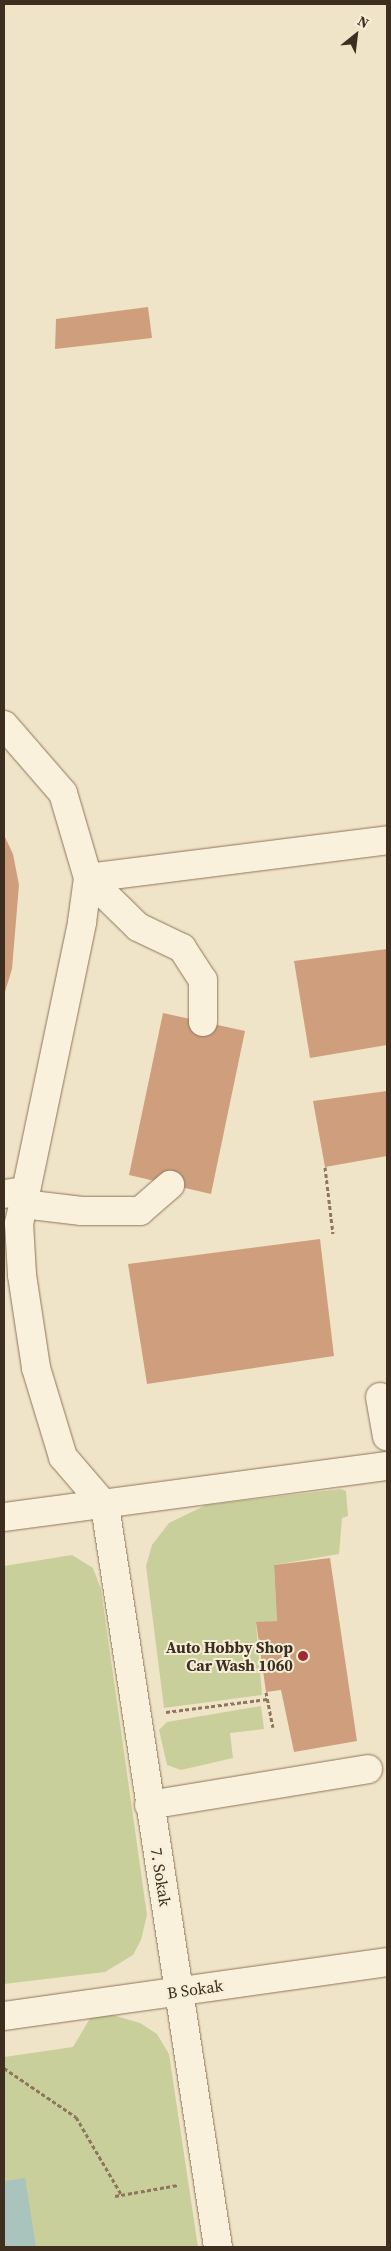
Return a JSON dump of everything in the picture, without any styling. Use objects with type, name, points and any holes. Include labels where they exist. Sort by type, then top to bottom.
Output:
[{"type":"lane","points":[[4,725],[62,793],[88,878],[82,922],[18,1196],[18,1223],[13,1263],[36,1368],[63,1457],[104,1506]]},
{"type":"lane","points":[[88,878],[387,840]]},
{"type":"lane","points":[[88,878],[138,927],[182,948],[203,980],[203,1022]]},
{"type":"lane","points":[[18,1196],[82,1211],[140,1210],[170,1185]]},
{"type":"lane","points":[[380,1397],[387,1436]]},
{"type":"lane","points":[[4,1518],[104,1506],[387,1466]]},
{"type":"lane","name":"7. Sokak","points":[[104,1506],[218,2247]]},
{"type":"lane","points":[[149,1805],[368,1769]]},
{"type":"lane","name":"B Sokak","points":[[4,2016],[387,1962]]},
{"type":"path","points":[[325,1167],[332,1234]]},
{"type":"path","points":[[266,1692],[273,1727]]},
{"type":"path","points":[[137,1716],[267,1699]]},
{"type":"path","points":[[4,2068],[76,2117],[94,2142],[122,2194]]},
{"type":"path","points":[[115,2196],[208,2180]]},
{"type":"green space","points":[[341,1489],[346,1491],[348,1516],[342,1518],[339,1554],[274,1565],[277,1621],[256,1623],[262,1695],[164,1708],[146,1566],[152,1545],[169,1523],[206,1505]]},
{"type":"green space","points":[[72,1555],[93,1568],[101,1589],[147,1915],[141,1940],[133,1955],[105,1972],[4,1984],[4,1566]]},
{"type":"green space","points":[[261,1706],[264,1729],[230,1733],[233,1758],[181,1770],[167,1765],[159,1730],[167,1722]]},
{"type":"green space","points":[[95,2010],[140,2023],[157,2034],[169,2054],[198,2247],[4,2247],[4,2057],[73,2047]]},
{"type":"water","points":[[25,2178],[36,2247],[4,2247],[4,2181]]},
{"type":"building","points":[[148,307],[152,338],[55,349],[56,319]]},
{"type":"building","points":[[4,835],[13,854],[19,885],[12,969],[4,995]]},
{"type":"building","points":[[387,949],[387,1045],[310,1058],[294,961]]},
{"type":"building","points":[[163,1013],[245,1031],[211,1194],[129,1175]]},
{"type":"building","points":[[387,1091],[387,1156],[325,1167],[313,1101]]},
{"type":"building","points":[[320,1239],[334,1356],[147,1384],[128,1264]]},
{"type":"building","name":"Auto Hobby Shop Car Wash 1060","points":[[330,1558],[357,1741],[294,1752],[281,1690],[266,1692],[256,1622],[277,1621],[274,1565]]},
{"type":"place","name":"Auto Hobby Shop Car Wash 1060","points":[[303,1656]]}]
